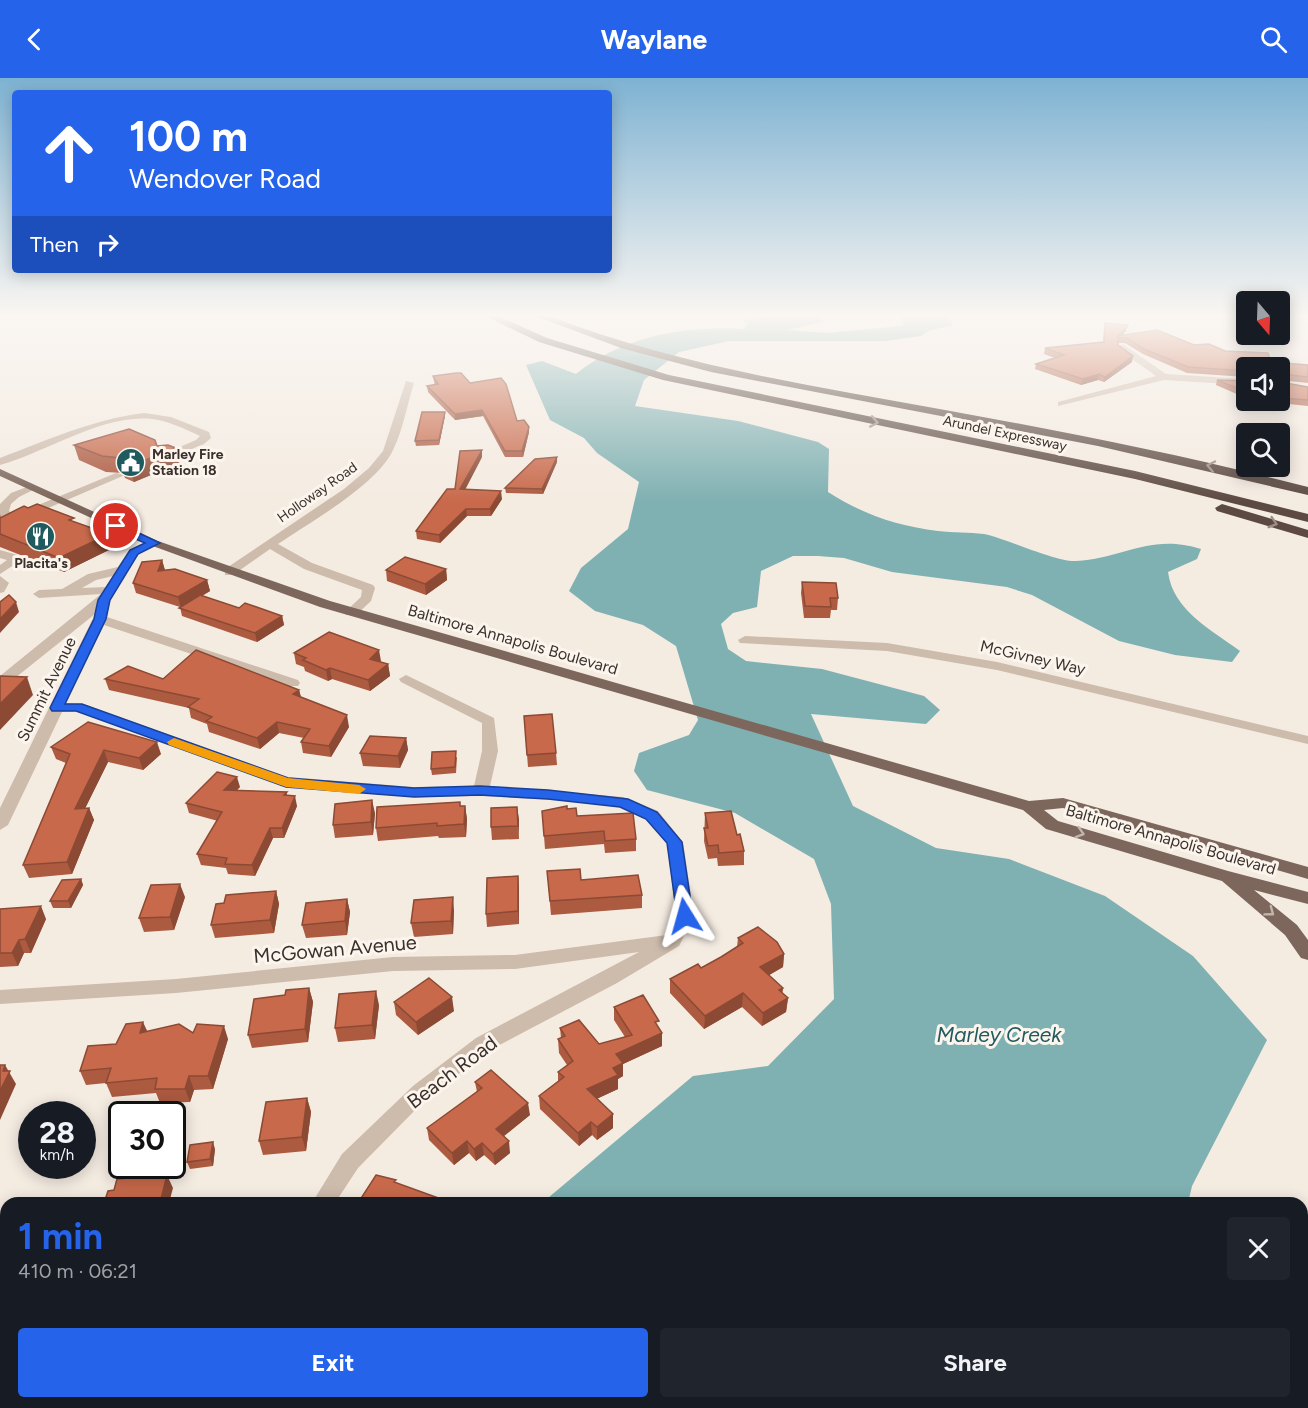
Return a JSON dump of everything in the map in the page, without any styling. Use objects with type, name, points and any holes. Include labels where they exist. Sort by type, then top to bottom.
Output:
[{"type":"highway","name":"Arundel Expressway","points":[[667,378],[1135,476],[1308,518]]},
{"type":"highway","name":"Arundel Expressway","points":[[752,378],[1078,438],[1308,491]]},
{"type":"highway","points":[[1015,450],[1308,534]]},
{"type":"highway","points":[[1276,483],[1308,484]]},
{"type":"main road","name":"Baltimore Annapolis Boulevard","points":[[0,472],[154,543],[229,572],[351,612],[1029,806],[1063,803],[1308,873]]},
{"type":"main road","name":"Baltimore Annapolis Boulevard","points":[[1029,806],[1052,825],[1227,877],[1308,898]]},
{"type":"main road","points":[[1227,877],[1291,930],[1308,953]]},
{"type":"street","points":[[1061,404],[1158,378]]},
{"type":"street","points":[[1181,378],[1236,381]]},
{"type":"street","name":"Holloway Road","points":[[229,572],[348,491],[373,470],[388,451],[409,383]]},
{"type":"street","points":[[0,462],[123,418],[146,416],[167,420],[206,434],[206,438],[200,442],[165,457]]},
{"type":"street","points":[[0,530],[59,501],[120,476]]},
{"type":"street","points":[[16,521],[6,516],[3,511],[6,503],[32,488]]},
{"type":"street","points":[[0,683],[107,595],[134,552],[154,543]]},
{"type":"street","points":[[269,544],[308,566],[369,588],[367,598],[351,612]]},
{"type":"street","points":[[0,555],[17,559],[0,570]]},
{"type":"street","points":[[66,592],[92,577],[122,570]]},
{"type":"street","points":[[0,580],[3,583],[0,589]]},
{"type":"street","points":[[39,594],[66,592],[107,595]]},
{"type":"street","name":"Summit Avenue","points":[[0,825],[100,619],[107,595]]},
{"type":"street","points":[[100,619],[293,683]]},
{"type":"street","name":"McGivney Way","points":[[745,640],[887,646],[997,666],[1308,740]]},
{"type":"street","points":[[406,679],[489,721],[490,751],[480,791]]},
{"type":"street","points":[[57,708],[78,707],[286,782],[414,792],[480,791],[571,796],[622,802],[652,815],[675,842],[685,916],[673,941]]},
{"type":"street","name":"McGowan Avenue","points":[[0,997],[176,986],[393,964],[515,962],[673,941]]},
{"type":"street","name":"Beach Road","points":[[327,1197],[358,1153],[420,1092],[483,1044],[610,978],[673,941]]},
{"type":"water","name":"Marley Creek","points":[[532,378],[646,378],[635,406],[738,421],[818,442],[829,449],[828,492],[880,518],[923,529],[984,534],[1044,554],[1076,561],[1151,545],[1183,545],[1201,549],[1197,559],[1168,572],[1171,586],[1177,598],[1195,618],[1240,651],[1232,662],[1175,655],[1119,641],[1032,595],[1007,587],[892,572],[844,558],[818,556],[793,556],[761,571],[757,607],[733,613],[721,624],[728,649],[746,661],[822,669],[924,696],[940,710],[926,724],[811,714],[853,806],[936,848],[1009,859],[1105,896],[1193,956],[1267,1040],[1192,1186],[1189,1197],[549,1197],[693,1076],[768,1066],[834,999],[831,904],[814,859],[735,813],[647,790],[634,771],[639,753],[689,735],[698,720],[676,646],[643,625],[595,611],[569,591],[581,568],[628,529],[639,482],[597,453],[584,438],[550,420]]},
{"type":"building","points":[[434,378],[466,378],[470,383],[501,378],[506,384],[517,421],[524,420],[529,427],[522,451],[505,451],[482,410],[455,414],[427,386],[438,384]]},
{"type":"building","points":[[1217,380],[1236,381],[1236,388]]},
{"type":"building","points":[[1290,384],[1308,387],[1308,400],[1290,399]]},
{"type":"building","points":[[422,412],[445,412],[439,440],[415,441]]},
{"type":"building","points":[[129,429],[155,440],[157,446],[168,445],[176,448],[130,466],[121,462],[121,458],[102,456],[74,445]]},
{"type":"building","points":[[482,450],[460,489],[501,491],[490,509],[466,509],[439,535],[416,531],[447,489],[455,489],[460,451]]},
{"type":"building","points":[[557,457],[542,489],[505,488],[535,459]]},
{"type":"building","points":[[37,504],[74,518],[69,520],[109,534],[59,558],[0,534],[0,518],[24,506],[28,508]]},
{"type":"building","points":[[405,557],[446,569],[425,584],[386,570]]},
{"type":"building","points":[[162,560],[158,571],[175,569],[207,580],[178,597],[133,583],[142,562]]},
{"type":"building","points":[[802,582],[836,583],[838,598],[830,598],[831,607],[805,606]]},
{"type":"building","points":[[9,595],[16,602],[0,619],[0,602]]},
{"type":"building","points":[[200,595],[239,608],[245,603],[282,616],[255,633],[179,608]]},
{"type":"building","points":[[329,632],[379,650],[370,659],[388,664],[368,680],[330,668],[326,670],[303,660],[306,658],[294,653]]},
{"type":"building","points":[[196,650],[299,690],[293,694],[347,715],[329,746],[301,742],[310,729],[277,722],[257,738],[206,721],[212,717],[188,707],[199,699],[105,679],[128,666],[163,679]]},
{"type":"building","points":[[0,676],[27,677],[0,704]]},
{"type":"building","points":[[552,714],[556,753],[527,755],[524,716]]},
{"type":"building","points":[[88,722],[157,742],[139,758],[104,750],[75,809],[89,808],[67,862],[23,865],[70,754],[51,747]]},
{"type":"building","points":[[370,736],[406,738],[398,756],[360,753]]},
{"type":"building","points":[[456,751],[455,767],[431,769],[432,752]]},
{"type":"building","points":[[217,772],[237,777],[224,790],[287,792],[284,795],[295,796],[282,828],[270,828],[252,865],[225,864],[227,858],[197,854],[222,812],[186,803]]},
{"type":"building","points":[[372,800],[371,822],[333,825],[335,804]]},
{"type":"building","points":[[460,802],[460,806],[465,806],[464,824],[437,826],[437,823],[376,828],[377,807]]},
{"type":"building","points":[[567,806],[567,809],[576,808],[577,816],[633,813],[636,839],[605,841],[604,831],[544,836],[542,811]]},
{"type":"building","points":[[517,807],[518,826],[491,827],[491,808]]},
{"type":"building","points":[[731,811],[744,851],[719,853],[718,845],[708,846],[704,828],[708,828],[705,813]]},
{"type":"building","points":[[580,869],[581,880],[638,875],[642,895],[550,901],[547,871]]},
{"type":"building","points":[[518,876],[518,911],[486,914],[487,878]]},
{"type":"building","points":[[81,879],[68,901],[50,901],[62,880]]},
{"type":"building","points":[[180,884],[170,917],[139,918],[151,885]]},
{"type":"building","points":[[276,891],[270,920],[211,925],[216,904],[224,903],[226,895]]},
{"type":"building","points":[[453,897],[451,921],[411,923],[414,900]]},
{"type":"building","points":[[347,899],[345,921],[302,925],[306,903]]},
{"type":"building","points":[[41,906],[25,939],[19,940],[12,953],[0,953],[0,909]]},
{"type":"building","points":[[758,927],[777,942],[784,954],[760,967],[783,988],[779,990],[788,998],[763,1013],[743,993],[705,1016],[670,979],[698,964],[701,968],[721,957],[743,943],[738,938]]},
{"type":"building","points":[[429,978],[452,997],[416,1022],[394,1002]]},
{"type":"building","points":[[309,988],[305,1029],[248,1035],[254,999],[285,995],[286,990]]},
{"type":"building","points":[[376,991],[372,1025],[335,1028],[339,994]]},
{"type":"building","points":[[643,995],[659,1021],[655,1022],[662,1033],[616,1054],[623,1063],[613,1068],[618,1075],[587,1089],[613,1114],[597,1127],[591,1122],[578,1133],[539,1096],[564,1077],[558,1072],[573,1061],[558,1039],[565,1036],[560,1028],[579,1020],[599,1044],[632,1035],[614,1007]]},
{"type":"building","points":[[143,1022],[140,1033],[179,1024],[193,1033],[197,1024],[224,1026],[208,1076],[189,1076],[185,1089],[155,1089],[157,1078],[106,1083],[111,1068],[80,1071],[88,1046],[116,1044],[126,1024]]},
{"type":"building","points":[[0,1065],[5,1065],[3,1071],[10,1071],[0,1091]]},
{"type":"building","points":[[491,1070],[528,1103],[496,1129],[509,1141],[493,1154],[482,1143],[474,1149],[467,1141],[452,1153],[427,1128],[482,1088],[475,1082]]},
{"type":"building","points":[[307,1098],[302,1137],[259,1141],[266,1102]]},
{"type":"building","points":[[213,1142],[210,1159],[187,1162],[190,1145]]},
{"type":"building","points":[[376,1175],[396,1180],[394,1182],[435,1197],[362,1197]]},
{"type":"building","points":[[117,1179],[166,1179],[162,1197],[106,1197],[108,1191],[114,1190]]},
{"type":"slow traffic","points":[[174,742],[252,772],[286,782],[359,789]]},
{"type":"place","name":"Marley Fire Station 18","points":[[131,462]]},
{"type":"place","name":"Placita's","points":[[41,536]]},
{"type":"route","points":[[116,526],[154,543],[134,552],[104,600],[100,619],[57,708],[78,707],[252,772],[286,782],[414,792],[480,791],[571,796],[622,802],[652,815],[675,842],[685,916]]}]
